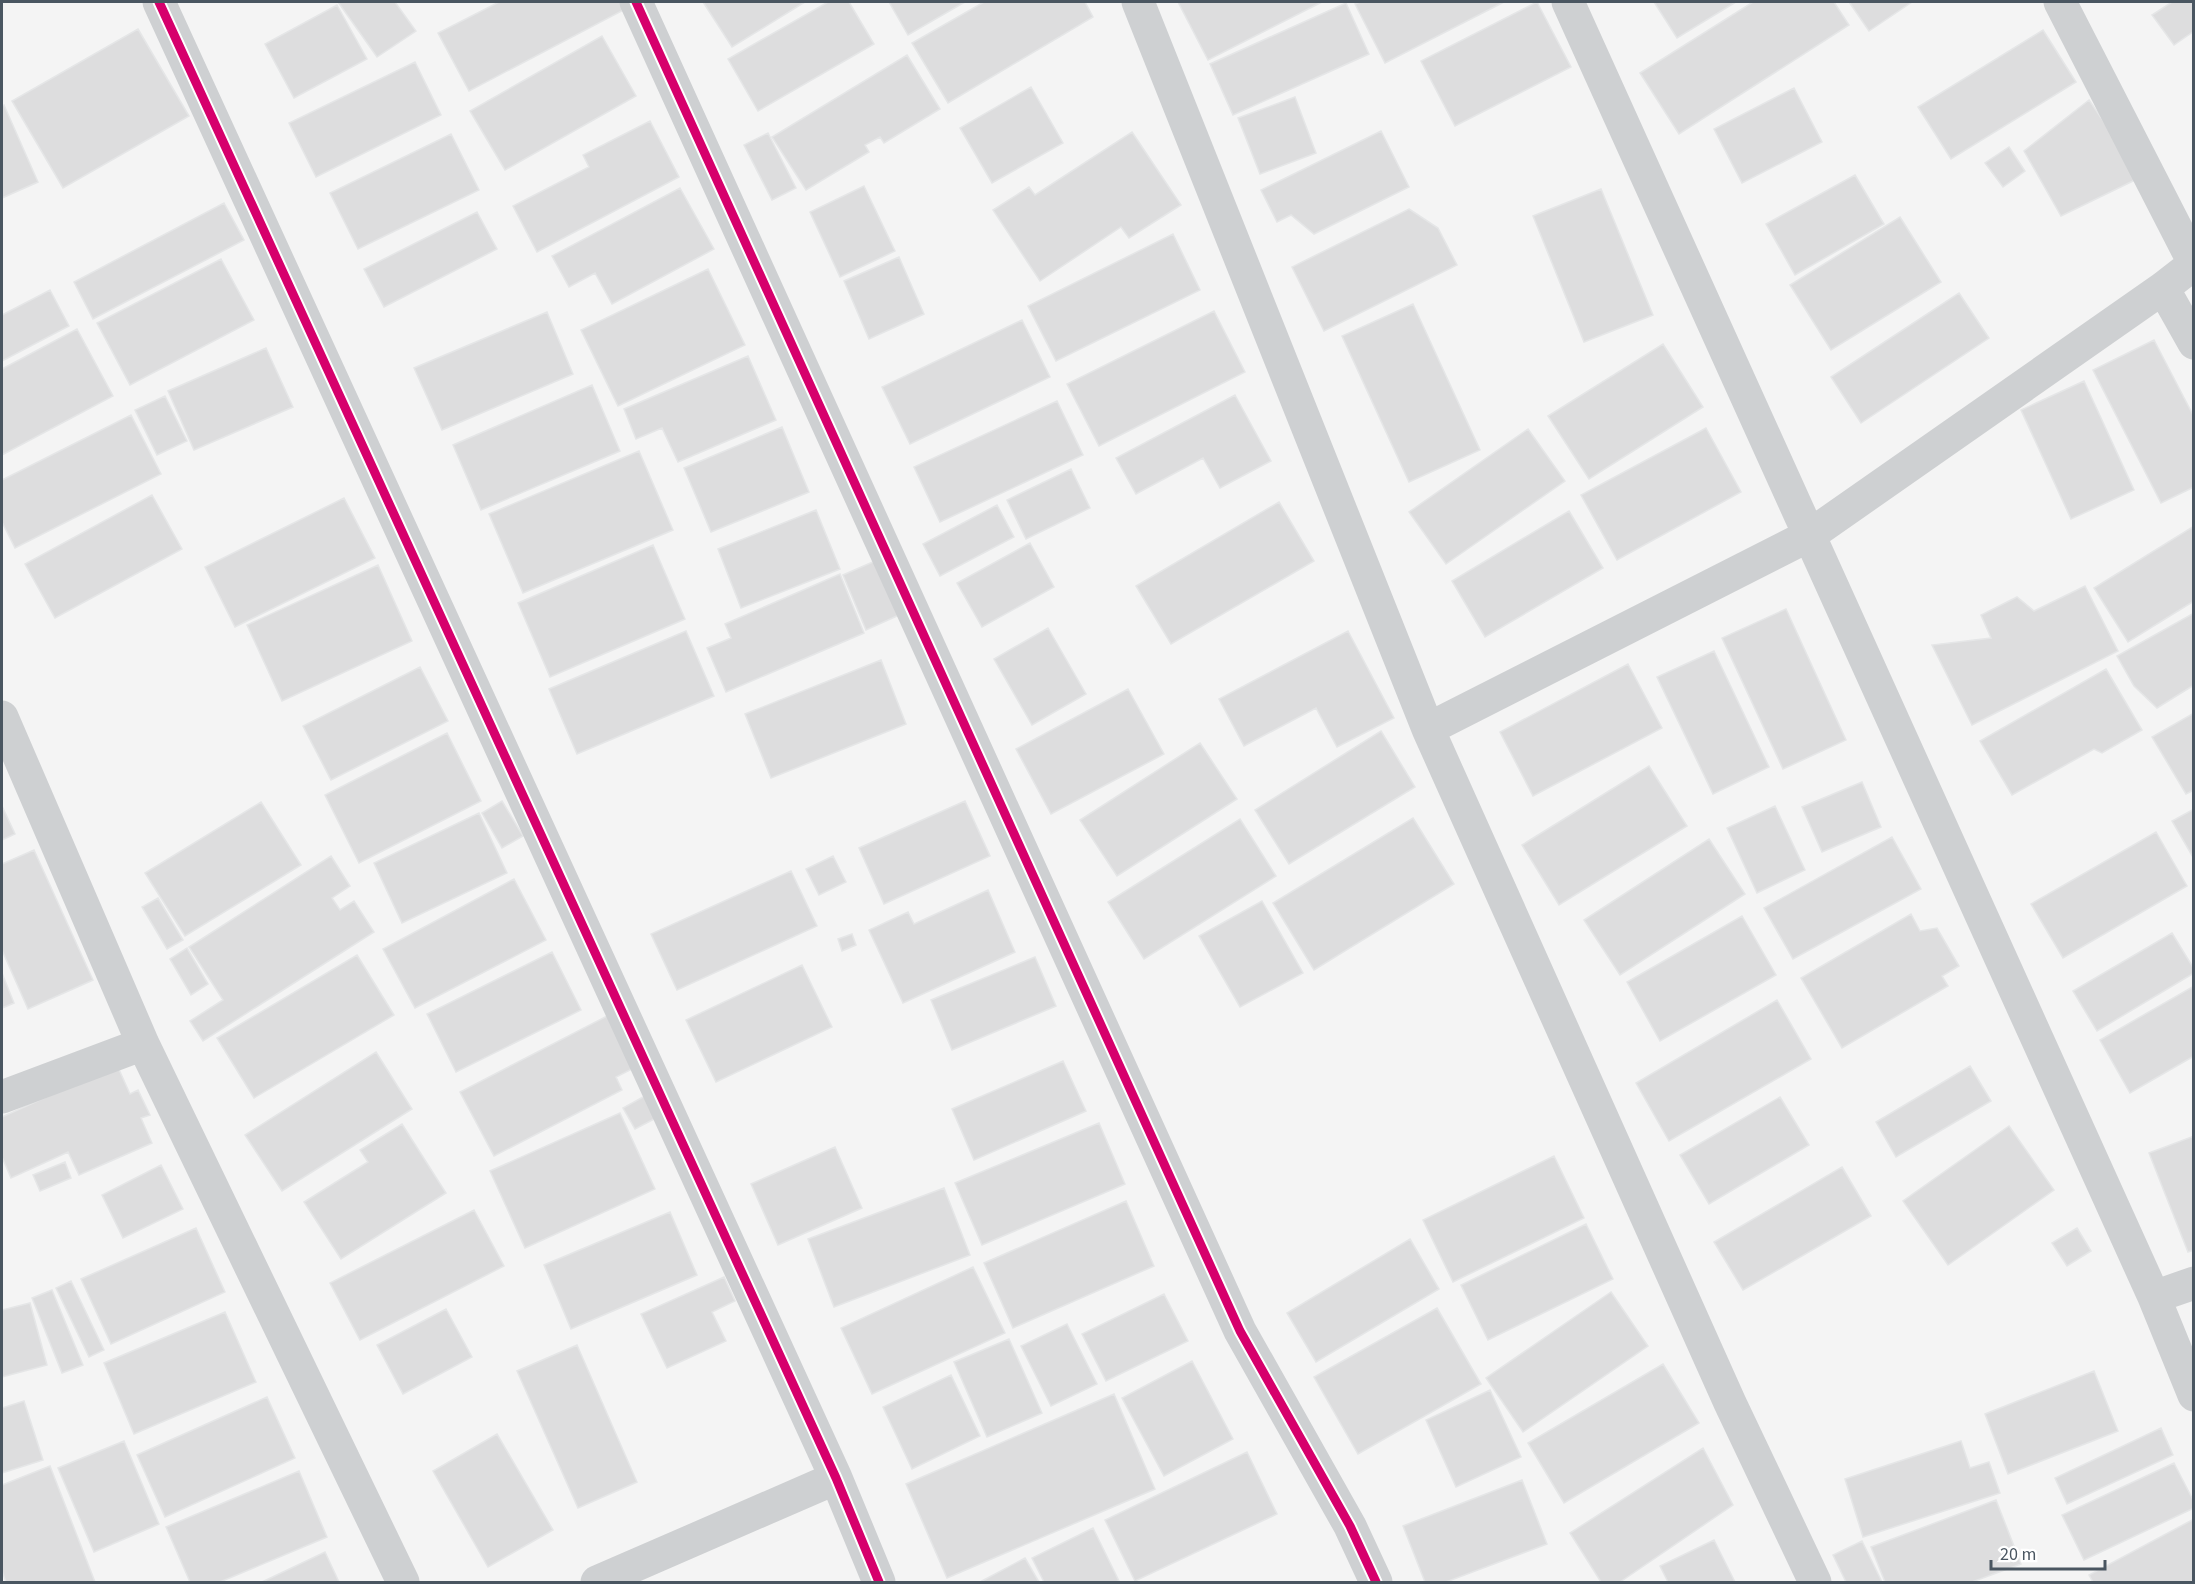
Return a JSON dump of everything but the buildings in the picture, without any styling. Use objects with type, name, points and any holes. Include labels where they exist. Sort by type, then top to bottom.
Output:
[{"type":"street","points":[[159,2],[836,1478],[879,1582]]},
{"type":"street","points":[[636,2],[1240,1331],[1350,1526],[1376,1582]]},
{"type":"street","points":[[1138,2],[1428,729],[1730,1403],[1815,1582]]},
{"type":"street","points":[[1568,2],[2154,1297],[2193,1395]]},
{"type":"street","points":[[1428,729],[1810,535],[2163,288],[2193,263],[2060,2]]},
{"type":"street","points":[[2163,288],[2193,343]]},
{"type":"street","points":[[2,717],[143,1044],[403,1582]]},
{"type":"street","points":[[2,1097],[143,1044]]},
{"type":"street","points":[[2154,1297],[2193,1283]]},
{"type":"street","points":[[597,1582],[836,1478]]},
{"type":"cycle path","points":[[159,2],[836,1478],[879,1582]]},
{"type":"cycle path","points":[[636,2],[1240,1331],[1350,1526],[1376,1582]]}]
